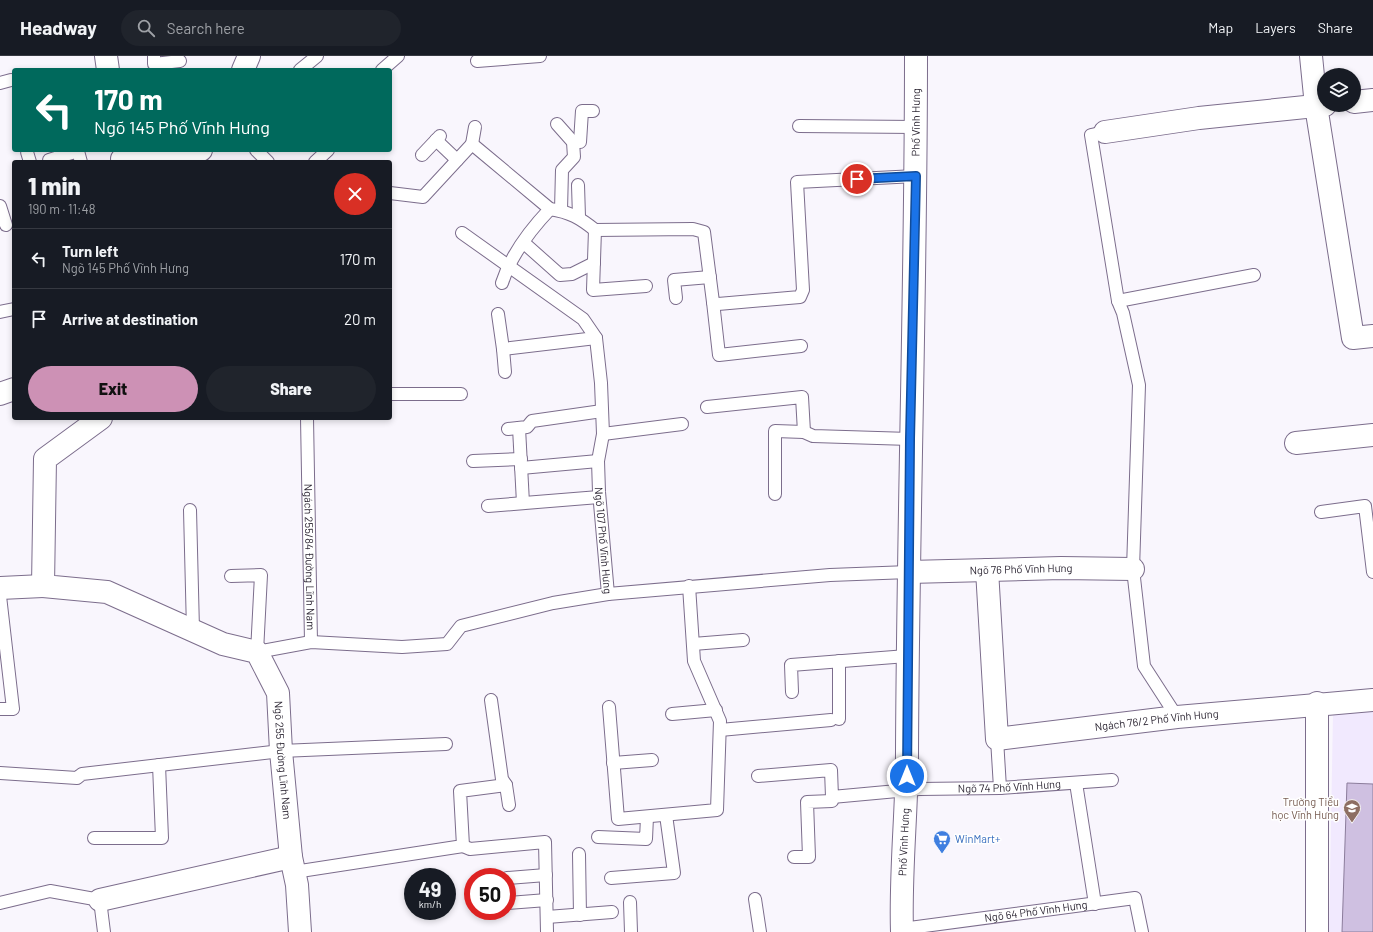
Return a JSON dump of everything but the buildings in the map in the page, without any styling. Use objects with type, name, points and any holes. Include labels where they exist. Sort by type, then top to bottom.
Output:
[{"type":"street","points":[[106,56],[108,68]]},
{"type":"street","points":[[244,68],[249,56]]},
{"type":"street","name":"Phố Vĩnh Hưng","points":[[902,931],[901,886],[907,791],[910,439],[916,176],[916,56]]},
{"type":"street","points":[[1311,56],[1317,89]]},
{"type":"street","points":[[1361,101],[1373,100]]},
{"type":"street","points":[[1105,132],[1199,118],[1317,105]]},
{"type":"street","points":[[1321,112],[1353,338],[1373,336]]},
{"type":"street","points":[[122,157],[178,152]]},
{"type":"street","points":[[0,394],[12,390]]},
{"type":"street","points":[[42,586],[45,459],[98,420]]},
{"type":"street","points":[[1296,443],[1373,435]]},
{"type":"street","name":"Ngõ 76 Phố Vĩnh Hưng","points":[[909,572],[1132,569]]},
{"type":"street","points":[[987,570],[997,739]]},
{"type":"street","points":[[0,588],[42,586],[107,592],[223,644],[256,652]]},
{"type":"street","name":"Ngõ 255 Đường Lĩnh Nam","points":[[256,652],[278,693],[280,751],[300,932]]},
{"type":"street","name":"Ngách 76/2 Phố Vĩnh Hưng","points":[[997,739],[1177,717],[1317,703],[1373,700]]},
{"type":"street","points":[[1317,703],[1317,932]]},
{"type":"street","points":[[100,900],[293,865]]},
{"type":"lane","points":[[154,56],[154,64],[180,61]]},
{"type":"lane","points":[[302,68],[317,56]]},
{"type":"lane","points":[[384,68],[398,56]]},
{"type":"lane","points":[[477,61],[540,56]]},
{"type":"lane","points":[[573,142],[580,142],[582,111],[593,111]]},
{"type":"lane","points":[[502,283],[508,265],[534,227],[556,210],[562,170],[574,157],[573,142],[556,124]]},
{"type":"lane","points":[[799,126],[916,127]]},
{"type":"lane","points":[[392,194],[423,197],[472,144],[475,127]]},
{"type":"lane","points":[[1105,132],[1091,135],[1118,301],[1123,312],[1139,385],[1132,569],[1144,666],[1177,717]]},
{"type":"lane","points":[[422,155],[438,138],[457,160]]},
{"type":"lane","points":[[472,144],[556,210],[579,217],[595,230],[693,228],[704,232],[719,355],[801,346]]},
{"type":"lane","points":[[49,160],[75,152]]},
{"type":"lane","points":[[258,152],[266,160]]},
{"type":"lane","points":[[317,160],[326,152]]},
{"type":"lane","points":[[713,302],[718,304],[800,297],[803,290],[797,182],[916,176]]},
{"type":"lane","points":[[578,185],[579,217]]},
{"type":"lane","points":[[0,206],[7,225]]},
{"type":"lane","points":[[595,230],[593,290],[646,286]]},
{"type":"lane","points":[[462,233],[583,319],[596,338],[503,349]]},
{"type":"lane","points":[[524,243],[560,275],[572,274],[594,263]]},
{"type":"lane","points":[[1118,301],[1254,275]]},
{"type":"lane","points":[[676,298],[674,280],[710,277]]},
{"type":"lane","points":[[0,312],[12,309]]},
{"type":"lane","points":[[498,314],[505,372]]},
{"type":"lane","name":"Ngõ 107 Phố Vĩnh Hưng","points":[[596,338],[601,383],[603,434],[598,461],[599,497],[608,594],[830,575],[909,572]]},
{"type":"lane","points":[[392,394],[461,394]]},
{"type":"lane","points":[[707,407],[802,398],[804,432]]},
{"type":"lane","points":[[523,503],[521,464],[514,429],[527,427],[532,421],[602,411]]},
{"type":"lane","name":"Ngách 255/84 Đường Lĩnh Nam","points":[[256,652],[310,642],[307,420]]},
{"type":"lane","points":[[603,434],[682,424]]},
{"type":"lane","points":[[775,494],[775,431],[804,432],[813,436],[910,439]]},
{"type":"lane","points":[[473,461],[521,464],[598,461]]},
{"type":"lane","points":[[488,506],[599,497]]},
{"type":"lane","points":[[1321,512],[1365,506],[1373,572]]},
{"type":"lane","points":[[190,510],[193,630]]},
{"type":"lane","points":[[231,576],[261,575],[256,652]]},
{"type":"lane","points":[[618,820],[716,810],[720,722],[694,661],[689,586]]},
{"type":"lane","points":[[310,642],[402,647],[447,644],[461,626],[553,603],[608,594]]},
{"type":"lane","points":[[0,596],[13,709],[0,709]]},
{"type":"lane","points":[[693,644],[743,640]]},
{"type":"lane","points":[[792,692],[791,665],[908,656]]},
{"type":"lane","points":[[720,730],[835,720],[839,661]]},
{"type":"lane","points":[[491,700],[502,779],[506,785],[509,805]]},
{"type":"lane","points":[[609,707],[618,820],[617,839]]},
{"type":"lane","points":[[672,714],[716,710]]},
{"type":"lane","points":[[997,739],[1000,788]]},
{"type":"lane","points":[[0,774],[77,778],[82,774],[280,751],[446,744]]},
{"type":"lane","points":[[613,763],[652,760]]},
{"type":"lane","points":[[94,838],[162,838],[159,765]]},
{"type":"lane","points":[[758,776],[831,770],[832,797]]},
{"type":"lane","name":"Ngõ 74 Phố Vĩnh Hưng","points":[[794,857],[809,856],[807,802],[832,801],[832,797],[919,789],[1000,788],[1112,780]]},
{"type":"lane","points":[[1076,783],[1095,904]]},
{"type":"lane","points":[[463,846],[460,791],[506,785]]},
{"type":"lane","points":[[611,878],[674,872],[666,815]]},
{"type":"lane","points":[[598,838],[646,839],[647,817]]},
{"type":"lane","points":[[293,865],[463,846],[470,849],[545,842],[547,932]]},
{"type":"lane","points":[[579,854],[580,915]]},
{"type":"lane","points":[[516,877],[546,875]]},
{"type":"lane","points":[[0,903],[50,891],[100,900],[104,932]]},
{"type":"lane","points":[[755,898],[760,932]]},
{"type":"lane","name":"Ngõ 64 Phố Vĩnh Hưng","points":[[902,931],[1135,898],[1142,932]]},
{"type":"lane","points":[[516,902],[546,900]]},
{"type":"lane","points":[[630,902],[631,932]]},
{"type":"lane","points":[[547,917],[612,912]]},
{"type":"shaded area","name":"Trường Tiểu học Vĩnh Hưng","points":[[1373,710],[1373,932],[1329,932],[1333,714]]},
{"type":"place","name":"Trường Tiểu học Vĩnh Hưng","points":[[1352,823]]},
{"type":"place","name":"WinMart+","points":[[942,854]]},
{"type":"route","points":[[857,179],[916,176],[910,439],[907,776]]}]
